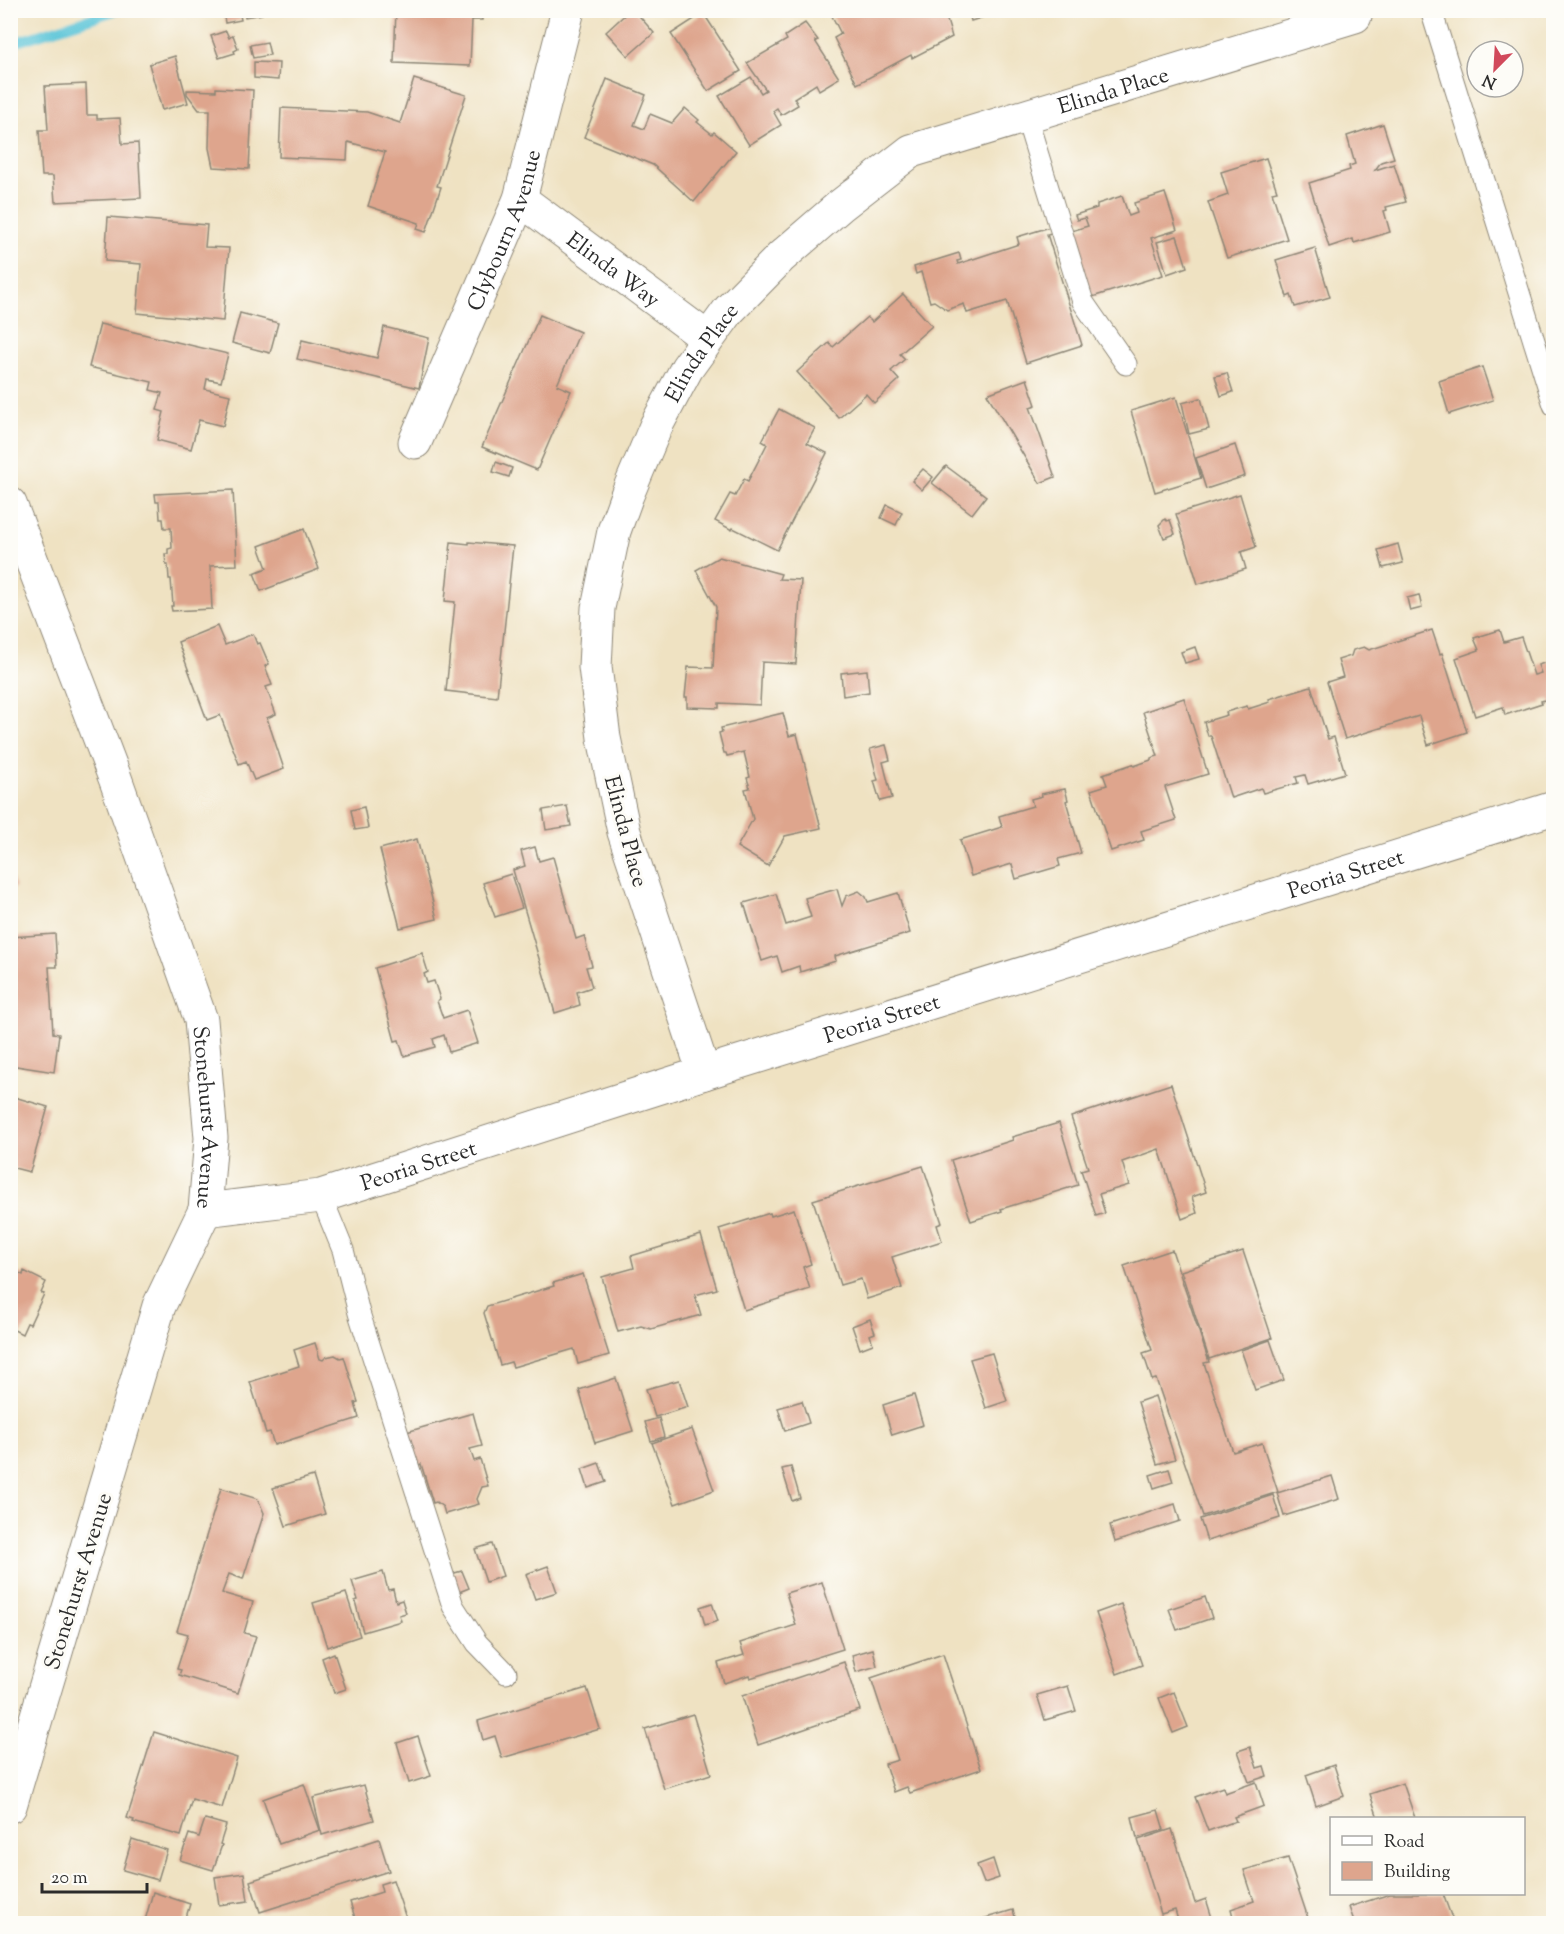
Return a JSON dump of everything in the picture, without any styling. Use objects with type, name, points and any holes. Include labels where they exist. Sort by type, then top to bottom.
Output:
[{"type":"street","name":"Clybourn Avenue","points":[[416,442],[520,199],[568,10]]},
{"type":"street","name":"Elinda Place","points":[[704,1073],[624,832],[604,738],[595,667],[598,608],[617,522],[656,426],[687,368],[729,310],[781,257],[840,206],[911,151],[1355,16]]},
{"type":"street","name":"Elinda Way","points":[[520,199],[707,338]]},
{"type":"street","name":"Stonehurst Avenue","points":[[10,504],[119,789],[201,1020],[211,1138],[205,1210],[159,1306],[10,1806]]},
{"type":"street","name":"Peoria Street","points":[[205,1210],[321,1196],[704,1073],[1554,808]]},
{"type":"lane","points":[[1431,10],[1554,405]]},
{"type":"lane","points":[[1026,116],[1083,302],[1126,364]]},
{"type":"lane","points":[[321,1196],[343,1251],[359,1313],[453,1606],[477,1643],[506,1673]]},
{"type":"building","points":[[223,10],[239,10],[241,20],[225,23]]},
{"type":"building","points":[[244,10],[262,10],[262,14],[245,17]]},
{"type":"building","points":[[396,10],[419,11],[419,15],[436,16],[436,10],[482,10],[482,20],[472,20],[470,66],[394,63]]},
{"type":"building","points":[[630,10],[634,10],[654,33],[628,56],[606,32]]},
{"type":"building","points":[[829,10],[944,10],[952,37],[912,58],[911,55],[857,84],[834,38],[841,34]]},
{"type":"building","points":[[968,10],[1025,11],[1005,17],[1003,11],[971,21]]},
{"type":"building","points":[[702,11],[741,71],[708,91],[671,34],[699,16],[698,14]]},
{"type":"building","points":[[805,23],[818,40],[815,41],[839,78],[819,90],[816,84],[794,98],[798,105],[781,115],[777,108],[773,111],[781,125],[749,145],[719,96],[751,77],[761,93],[766,90],[747,63],[787,40],[785,36]]},
{"type":"building","points":[[226,31],[229,38],[233,35],[238,49],[234,51],[235,53],[219,58],[211,36]]},
{"type":"building","points":[[267,42],[270,55],[253,58],[250,45]]},
{"type":"building","points":[[175,56],[188,103],[162,110],[149,64]]},
{"type":"building","points":[[254,62],[279,63],[278,80],[254,78]]},
{"type":"building","points":[[414,79],[466,95],[437,186],[441,187],[426,232],[417,229],[419,223],[368,206],[385,152],[348,142],[347,160],[279,157],[281,108],[367,112],[400,123]]},
{"type":"building","points":[[607,79],[646,95],[634,125],[644,129],[650,114],[672,123],[685,108],[699,120],[697,122],[712,134],[714,132],[736,151],[694,202],[653,165],[584,137]]},
{"type":"building","points":[[86,84],[87,115],[97,115],[97,119],[120,118],[122,144],[138,143],[141,198],[55,202],[53,176],[42,176],[39,130],[48,130],[45,86]]},
{"type":"building","points":[[216,88],[253,90],[249,169],[213,167],[209,148],[210,110],[199,110],[187,94],[187,90],[216,91]]},
{"type":"building","points":[[1383,124],[1394,158],[1381,162],[1375,170],[1394,164],[1406,202],[1386,207],[1387,210],[1384,211],[1390,232],[1354,243],[1353,239],[1329,247],[1309,183],[1350,170],[1349,166],[1355,164],[1347,136]]},
{"type":"building","points":[[1266,158],[1277,191],[1272,192],[1287,239],[1227,258],[1208,202],[1228,195],[1221,172]]},
{"type":"building","points":[[1165,193],[1177,230],[1151,238],[1163,275],[1089,298],[1068,232],[1088,226],[1085,218],[1077,220],[1075,215],[1097,208],[1097,204],[1122,196],[1129,216],[1137,213],[1134,203]]},
{"type":"building","points":[[108,217],[207,225],[205,247],[229,248],[223,321],[137,313],[141,264],[105,261]]},
{"type":"building","points":[[1050,227],[1052,233],[1047,234],[1082,345],[1026,363],[1007,301],[967,313],[964,304],[947,310],[934,301],[930,302],[921,272],[916,274],[914,267],[959,253],[961,260],[957,261],[958,264],[1019,244],[1017,237]]},
{"type":"building","points":[[1177,236],[1187,267],[1167,274],[1157,242]]},
{"type":"building","points":[[1315,248],[1330,297],[1295,307],[1291,295],[1287,297],[1276,260]]},
{"type":"building","points":[[903,294],[932,326],[900,354],[905,359],[891,371],[899,380],[874,403],[866,394],[839,418],[797,372],[829,343],[833,347],[867,317],[872,322]]},
{"type":"building","points":[[240,313],[278,323],[270,353],[232,343]]},
{"type":"building","points":[[540,315],[580,332],[557,385],[571,391],[537,470],[482,447]]},
{"type":"building","points":[[100,324],[228,354],[221,382],[207,379],[205,389],[230,395],[223,426],[199,420],[191,449],[157,440],[164,412],[157,410],[162,393],[150,390],[152,382],[89,367]]},
{"type":"building","points":[[384,327],[429,338],[419,388],[297,359],[302,340],[377,358]]},
{"type":"building","points":[[1482,367],[1493,400],[1449,414],[1439,381]]},
{"type":"building","points":[[1227,373],[1233,392],[1221,396],[1215,376]]},
{"type":"building","points":[[1027,379],[1036,405],[1030,407],[1055,477],[1040,483],[987,394]]},
{"type":"building","points":[[1176,397],[1201,478],[1155,492],[1131,411]]},
{"type":"building","points":[[1201,398],[1209,429],[1189,434],[1182,403]]},
{"type":"building","points":[[779,409],[815,428],[807,443],[827,453],[777,550],[715,521],[730,494],[735,496],[744,479],[748,481],[767,444],[762,441]]},
{"type":"building","points":[[1235,445],[1245,476],[1206,489],[1196,458]]},
{"type":"building","points":[[496,462],[512,468],[509,477],[493,472]]},
{"type":"building","points":[[946,466],[986,496],[972,514],[932,483]]},
{"type":"building","points":[[923,469],[933,477],[922,490],[912,481]]},
{"type":"building","points":[[233,490],[237,565],[210,566],[212,609],[172,611],[171,579],[169,579],[165,554],[168,554],[168,549],[172,548],[171,528],[164,528],[163,519],[160,519],[159,502],[156,502],[155,494]]},
{"type":"building","points":[[1240,494],[1256,547],[1241,552],[1246,569],[1198,584],[1176,514]]},
{"type":"building","points":[[887,505],[902,512],[896,525],[881,518]]},
{"type":"building","points":[[1165,519],[1170,520],[1175,534],[1164,538],[1159,525]]},
{"type":"building","points":[[304,529],[319,569],[261,591],[254,573],[267,568],[259,546]]},
{"type":"building","points":[[451,542],[513,546],[497,697],[446,691],[455,602],[445,601]]},
{"type":"building","points":[[1398,544],[1403,563],[1383,568],[1378,550]]},
{"type":"building","points":[[719,557],[781,574],[779,579],[801,580],[796,664],[762,662],[760,705],[719,703],[719,708],[687,707],[687,697],[685,697],[688,667],[713,668],[716,607],[696,570]]},
{"type":"building","points":[[1419,595],[1422,608],[1410,611],[1407,598]]},
{"type":"building","points":[[217,626],[225,645],[253,634],[257,644],[260,643],[269,664],[265,666],[272,685],[266,687],[276,714],[267,718],[284,769],[254,780],[246,761],[239,764],[220,715],[207,720],[178,642]]},
{"type":"building","points":[[1432,630],[1440,654],[1442,653],[1467,732],[1428,745],[1419,716],[1345,739],[1327,682],[1343,677],[1338,660],[1351,656],[1353,650],[1364,647],[1369,650]]},
{"type":"building","points":[[1500,630],[1504,642],[1521,637],[1534,675],[1541,673],[1538,665],[1554,660],[1554,706],[1549,699],[1505,715],[1503,707],[1475,716],[1456,658],[1479,650],[1474,638]]},
{"type":"building","points":[[1195,647],[1199,659],[1185,663],[1181,652]]},
{"type":"building","points":[[867,670],[869,692],[843,696],[841,673]]},
{"type":"building","points":[[1311,686],[1328,739],[1334,737],[1345,773],[1308,784],[1305,775],[1296,777],[1298,783],[1263,793],[1261,788],[1231,798],[1211,736],[1208,736],[1204,722],[1227,715],[1226,712],[1247,706],[1248,709],[1270,702],[1269,699]]},
{"type":"building","points":[[1184,698],[1208,774],[1165,787],[1176,820],[1141,831],[1144,840],[1111,851],[1091,790],[1107,785],[1103,774],[1133,764],[1134,766],[1158,756],[1143,712]]},
{"type":"building","points":[[783,713],[789,736],[797,734],[821,828],[785,836],[768,866],[737,847],[753,819],[745,789],[750,788],[747,778],[750,777],[744,752],[727,756],[724,753],[719,733],[722,732],[721,728]]},
{"type":"building","points":[[886,745],[890,760],[883,762],[892,798],[880,801],[874,781],[878,780],[870,749]]},
{"type":"building","points":[[1065,789],[1068,800],[1066,801],[1081,853],[1058,859],[1060,866],[1016,879],[1012,864],[971,876],[960,840],[1002,827],[999,816],[1033,806],[1031,799],[1042,796],[1041,794]]},
{"type":"building","points":[[567,806],[571,826],[546,830],[543,810]]},
{"type":"building","points":[[364,807],[368,828],[355,830],[351,810]]},
{"type":"building","points":[[417,839],[437,919],[400,928],[380,849]]},
{"type":"building","points":[[535,847],[539,861],[553,857],[576,939],[584,936],[592,966],[586,967],[592,987],[577,992],[580,1005],[555,1013],[513,870],[525,866],[521,851]]},
{"type":"building","points":[[10,874],[16,887],[10,890]]},
{"type":"building","points":[[511,874],[522,908],[495,917],[483,883]]},
{"type":"building","points":[[837,889],[842,906],[846,896],[859,891],[868,902],[898,893],[910,933],[835,956],[836,961],[800,972],[799,966],[782,972],[777,956],[762,961],[744,903],[776,894],[786,925],[811,917],[805,898]]},
{"type":"building","points":[[55,934],[57,967],[49,967],[53,1033],[59,1034],[54,1072],[10,1065],[10,937]]},
{"type":"building","points":[[422,953],[428,972],[424,974],[427,983],[434,981],[440,999],[437,1001],[443,1018],[467,1010],[478,1043],[449,1052],[444,1035],[433,1039],[435,1047],[404,1056],[399,1040],[395,1041],[375,968]]},
{"type":"building","points":[[1171,1084],[1206,1192],[1192,1197],[1197,1213],[1182,1219],[1159,1149],[1122,1162],[1129,1185],[1099,1194],[1105,1213],[1096,1216],[1081,1170],[1088,1168],[1071,1117]]},
{"type":"building","points":[[11,1096],[48,1107],[30,1172],[10,1167]]},
{"type":"building","points":[[1059,1123],[1078,1185],[1001,1209],[1002,1211],[971,1221],[951,1160],[1013,1140],[1012,1137]]},
{"type":"building","points":[[923,1166],[942,1223],[937,1225],[942,1241],[892,1257],[902,1288],[867,1299],[861,1279],[840,1285],[813,1200]]},
{"type":"building","points":[[794,1209],[811,1264],[803,1267],[810,1289],[744,1310],[719,1229],[770,1213],[771,1216]]},
{"type":"building","points":[[701,1235],[717,1289],[695,1295],[701,1315],[651,1329],[641,1326],[618,1332],[602,1277],[634,1268],[631,1256]]},
{"type":"building","points":[[1172,1250],[1209,1362],[1204,1363],[1233,1452],[1262,1443],[1278,1492],[1203,1516],[1156,1379],[1152,1380],[1143,1353],[1152,1350],[1124,1266]]},
{"type":"building","points":[[1243,1251],[1272,1338],[1209,1359],[1181,1271]]},
{"type":"building","points":[[10,1269],[23,1275],[24,1271],[46,1282],[41,1293],[44,1294],[30,1324],[27,1323],[22,1334],[10,1328]]},
{"type":"building","points":[[583,1274],[609,1355],[578,1364],[574,1349],[513,1367],[511,1362],[500,1365],[484,1313],[487,1306],[554,1286],[553,1283]]},
{"type":"building","points":[[870,1319],[875,1333],[870,1335],[873,1344],[860,1349],[852,1326]]},
{"type":"building","points":[[1270,1340],[1284,1380],[1255,1390],[1241,1350]]},
{"type":"building","points":[[315,1343],[320,1359],[335,1355],[340,1358],[344,1357],[358,1402],[355,1403],[359,1418],[274,1445],[270,1432],[266,1433],[250,1382],[299,1366],[294,1350]]},
{"type":"building","points":[[992,1353],[1007,1401],[986,1408],[970,1359]]},
{"type":"building","points":[[616,1378],[633,1431],[595,1443],[579,1390]]},
{"type":"building","points":[[679,1380],[688,1407],[655,1417],[646,1389]]},
{"type":"building","points":[[914,1395],[923,1425],[892,1435],[883,1405]]},
{"type":"building","points":[[1155,1396],[1175,1459],[1157,1464],[1138,1402]]},
{"type":"building","points":[[802,1401],[809,1423],[785,1431],[778,1408]]},
{"type":"building","points":[[473,1413],[482,1446],[470,1449],[474,1461],[480,1459],[488,1486],[482,1487],[477,1499],[479,1504],[445,1514],[443,1507],[436,1502],[433,1503],[421,1464],[413,1467],[403,1433]]},
{"type":"building","points":[[659,1418],[664,1437],[651,1441],[645,1422]]},
{"type":"building","points":[[692,1429],[714,1490],[675,1504],[652,1443]]},
{"type":"building","points":[[599,1463],[606,1482],[588,1488],[582,1469]]},
{"type":"building","points":[[791,1467],[800,1498],[792,1501],[782,1469]]},
{"type":"building","points":[[1169,1469],[1173,1482],[1154,1488],[1150,1475]]},
{"type":"building","points":[[313,1476],[325,1514],[286,1526],[273,1488]]},
{"type":"building","points":[[1332,1476],[1339,1499],[1284,1516],[1277,1493]]},
{"type":"building","points":[[221,1488],[258,1499],[264,1513],[243,1579],[229,1574],[222,1593],[253,1602],[244,1633],[256,1636],[238,1693],[179,1675],[181,1670],[177,1669],[188,1634],[177,1631]]},
{"type":"building","points":[[1273,1495],[1280,1518],[1207,1541],[1200,1519]]},
{"type":"building","points":[[1175,1504],[1180,1521],[1115,1542],[1110,1525]]},
{"type":"building","points":[[492,1544],[503,1576],[486,1582],[475,1549]]},
{"type":"building","points":[[548,1566],[557,1592],[535,1599],[526,1574]]},
{"type":"building","points":[[462,1571],[469,1588],[454,1594],[447,1575]]},
{"type":"building","points":[[383,1572],[388,1590],[393,1589],[396,1602],[402,1600],[406,1613],[399,1615],[401,1621],[363,1632],[355,1601],[358,1600],[352,1581]]},
{"type":"building","points":[[822,1582],[843,1649],[750,1678],[749,1675],[724,1683],[718,1663],[744,1655],[740,1643],[796,1625],[786,1593]]},
{"type":"building","points":[[346,1593],[360,1636],[327,1647],[313,1603]]},
{"type":"building","points":[[1205,1597],[1212,1618],[1177,1630],[1169,1609]]},
{"type":"building","points":[[712,1603],[718,1621],[705,1625],[700,1607]]},
{"type":"building","points":[[1121,1604],[1142,1665],[1117,1674],[1096,1613]]},
{"type":"building","points":[[873,1649],[877,1666],[856,1672],[852,1655]]},
{"type":"building","points":[[334,1653],[346,1689],[334,1693],[322,1658]]},
{"type":"building","points":[[943,1654],[981,1769],[910,1793],[907,1787],[894,1792],[885,1764],[898,1760],[871,1678]]},
{"type":"building","points":[[844,1662],[860,1710],[758,1745],[742,1696]]},
{"type":"building","points":[[1068,1686],[1076,1711],[1045,1720],[1037,1695]]},
{"type":"building","points":[[587,1688],[600,1729],[502,1758],[495,1736],[483,1740],[478,1721]]},
{"type":"building","points":[[1174,1692],[1188,1727],[1173,1733],[1159,1698]]},
{"type":"building","points":[[693,1714],[711,1774],[664,1789],[645,1729]]},
{"type":"building","points":[[154,1732],[237,1758],[222,1808],[192,1799],[181,1836],[133,1822],[134,1820],[127,1818]]},
{"type":"building","points":[[418,1736],[431,1776],[409,1783],[397,1743]]},
{"type":"building","points":[[1250,1747],[1257,1768],[1264,1766],[1267,1776],[1249,1782],[1238,1751]]},
{"type":"building","points":[[1334,1765],[1344,1796],[1316,1806],[1306,1775]]},
{"type":"building","points":[[1256,1782],[1264,1806],[1234,1817],[1236,1821],[1208,1831],[1195,1797],[1223,1787],[1225,1793]]},
{"type":"building","points":[[1403,1783],[1415,1817],[1378,1817],[1370,1794]]},
{"type":"building","points":[[304,1784],[320,1830],[279,1844],[263,1799]]},
{"type":"building","points":[[364,1785],[374,1820],[322,1835],[313,1798]]},
{"type":"building","points":[[1158,1810],[1164,1830],[1137,1838],[1132,1817]]},
{"type":"building","points":[[205,1819],[226,1825],[213,1870],[180,1860],[189,1834],[199,1837]]},
{"type":"building","points":[[1172,1829],[1195,1903],[1206,1899],[1214,1924],[1179,1924],[1175,1910],[1161,1914],[1138,1840]]},
{"type":"building","points":[[132,1839],[167,1850],[158,1880],[123,1870]]},
{"type":"building","points":[[379,1839],[389,1871],[260,1912],[250,1881]]},
{"type":"building","points":[[1288,1858],[1310,1924],[1235,1924],[1231,1909],[1254,1901],[1244,1870]]},
{"type":"building","points":[[993,1859],[999,1878],[984,1883],[977,1865]]},
{"type":"building","points":[[244,1873],[248,1901],[219,1905],[215,1877]]},
{"type":"building","points":[[393,1880],[408,1924],[357,1924],[350,1902],[382,1892],[380,1884]]},
{"type":"building","points":[[153,1892],[190,1904],[184,1924],[144,1924]]},
{"type":"building","points":[[1387,1895],[1443,1895],[1454,1924],[1355,1924],[1349,1907]]},
{"type":"building","points":[[1013,1910],[1017,1924],[980,1924],[979,1920]]},
{"type":"waterway","points":[[10,44],[117,10]]}]
